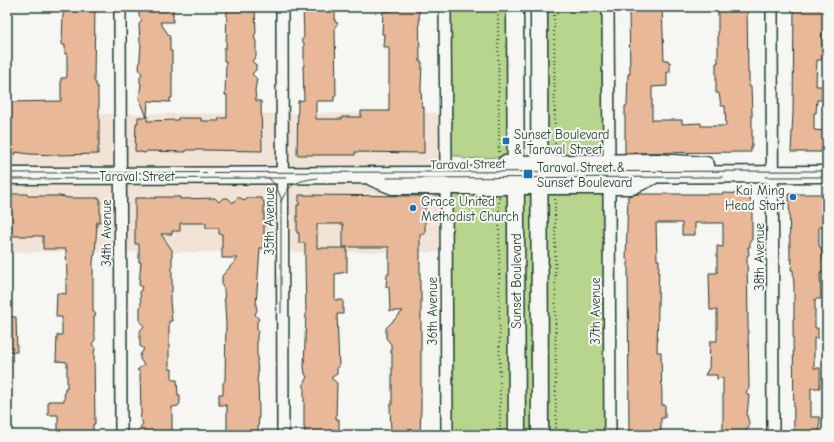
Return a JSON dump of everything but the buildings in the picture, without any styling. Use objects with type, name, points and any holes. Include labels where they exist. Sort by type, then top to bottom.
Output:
[{"type":"street","name":"34th Avenue","points":[[120,7],[121,435]]},
{"type":"street","name":"35th Avenue","points":[[282,7],[283,435]]},
{"type":"street","points":[[445,7],[446,165]]},
{"type":"street","name":"Sunset Boulevard","points":[[515,7],[517,435]]},
{"type":"street","name":"Sunset Boulevard","points":[[539,7],[540,435]]},
{"type":"street","points":[[608,7],[609,162]]},
{"type":"street","name":"38th Avenue","points":[[772,7],[773,435]]},
{"type":"street","name":"Taraval Street","points":[[539,175],[609,162],[702,164],[740,174]]},
{"type":"street","name":"Taraval Street","points":[[364,175],[387,165],[446,165],[516,175],[539,175],[609,186],[632,186],[655,174]]},
{"type":"street","name":"Taraval Street","points":[[7,176],[827,174]]},
{"type":"street","name":"Taraval Street","points":[[364,175],[393,186],[446,187],[516,175]]},
{"type":"street","name":"37th Avenue","points":[[609,186],[610,435]]},
{"type":"street","name":"36th Avenue","points":[[446,187],[447,435]]},
{"type":"path","points":[[498,7],[499,159]]},
{"type":"path","points":[[554,7],[555,155]]},
{"type":"path","points":[[499,194],[500,435]]},
{"type":"path","points":[[555,194],[556,435]]},
{"type":"shaded area","points":[[446,113],[446,252],[7,252],[7,114]]},
{"type":"green space","points":[[445,7],[515,7],[516,156],[464,159],[460,156],[446,156]]},
{"type":"green space","points":[[539,7],[608,7],[609,155],[539,156]]},
{"type":"green space","points":[[609,193],[610,435],[447,435],[446,195]]},
{"type":"tram line","points":[[7,173],[827,171]]},
{"type":"tram line","points":[[268,177],[276,186],[281,198],[281,313]]},
{"type":"tram line","points":[[387,178],[723,177]]},
{"type":"tram line","points":[[765,177],[827,177]]},
{"type":"tram line","points":[[7,179],[287,178]]},
{"type":"tram line","points":[[281,202],[287,191],[294,184],[304,180],[317,178]]},
{"type":"place","name":"Sunset Boulevard & Taraval Street","points":[[506,141]]},
{"type":"place","name":"Taraval Street & Sunset Boulevard","points":[[528,174]]},
{"type":"place","name":"Kai Ming Head Start","points":[[793,197]]},
{"type":"place","name":"Grace United Methodist Church","points":[[413,208]]}]
